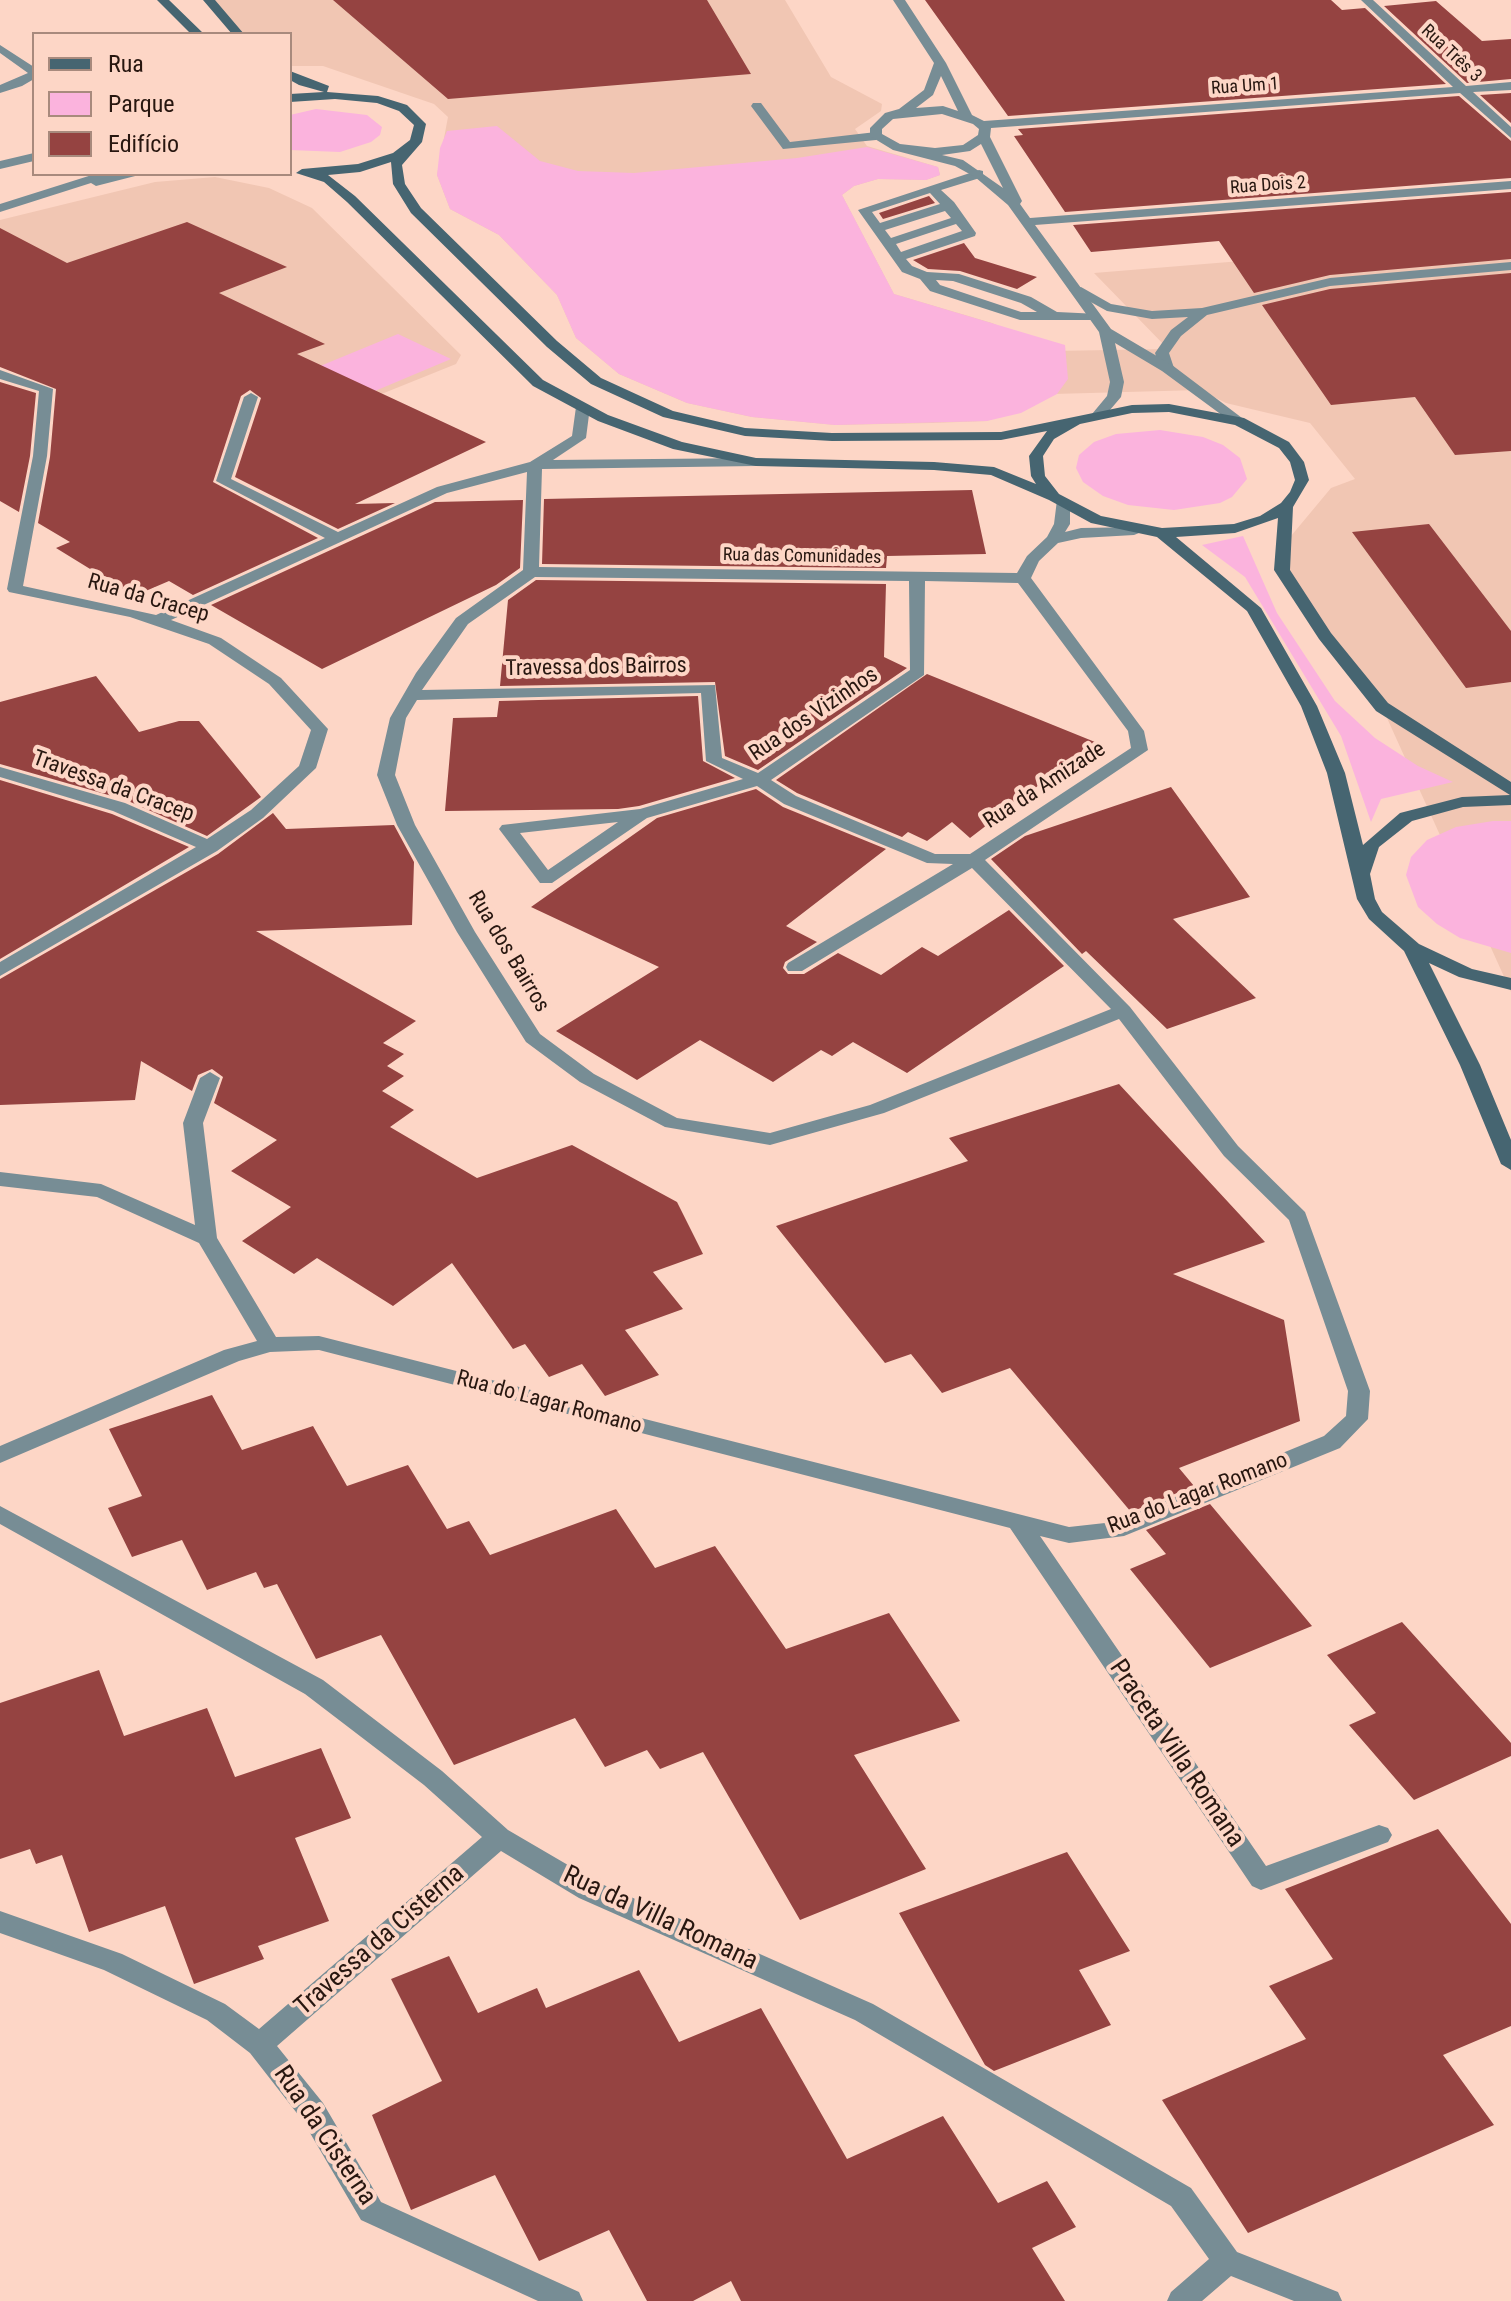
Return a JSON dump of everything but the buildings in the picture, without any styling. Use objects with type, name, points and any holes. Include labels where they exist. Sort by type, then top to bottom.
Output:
[{"type":"main road","points":[[163,0],[196,32]]},
{"type":"main road","points":[[209,0],[236,32]]},
{"type":"main road","points":[[292,76],[303,83],[387,102],[414,115],[421,131],[415,143],[396,164],[399,184],[416,210],[552,344],[596,381],[668,414],[745,432],[832,437],[1001,436],[1099,414],[1169,408],[1239,421],[1284,445],[1297,462],[1302,480],[1286,506],[1265,519],[1235,528],[1162,533],[1134,530],[1096,520],[994,471],[934,466],[756,462],[678,446],[583,407],[538,383],[328,179],[296,172]]},
{"type":"main road","points":[[292,98],[352,96]]},
{"type":"main road","points":[[296,172],[370,166],[397,156],[415,143]]},
{"type":"main road","points":[[1058,500],[1038,476],[1036,456],[1049,436],[1075,421]]},
{"type":"main road","points":[[1286,506],[1282,570],[1325,636],[1382,707],[1511,790]]},
{"type":"main road","points":[[1162,533],[1253,608],[1309,706],[1331,760],[1366,899],[1375,915],[1412,948],[1466,973],[1511,984]]},
{"type":"main road","points":[[1361,874],[1371,845],[1406,817],[1462,802],[1511,800]]},
{"type":"main road","points":[[1412,948],[1470,1065],[1511,1164]]},
{"type":"street","points":[[899,0],[940,63],[966,115],[983,131],[1027,222]]},
{"type":"street","name":"Rua Três 3","points":[[1367,0],[1511,134]]},
{"type":"street","points":[[0,48],[32,72]]},
{"type":"street","points":[[876,136],[881,121],[903,112],[929,92],[940,63]]},
{"type":"street","points":[[0,89],[18,84],[32,74]]},
{"type":"street","name":"Rua Um 1","points":[[908,150],[953,151],[979,142],[983,131],[1511,86]]},
{"type":"street","points":[[757,106],[787,146],[876,136],[908,150],[959,163],[979,174],[1012,202],[1106,332],[1167,368],[1239,421]]},
{"type":"street","points":[[903,112],[943,110],[966,115]]},
{"type":"street","points":[[0,165],[32,157]]},
{"type":"street","points":[[979,174],[864,210],[880,227],[907,269],[925,276],[954,277],[1018,297],[1041,307],[1056,319],[1094,317]]},
{"type":"street","points":[[0,208],[102,176]]},
{"type":"street","points":[[65,189],[127,176]]},
{"type":"street","name":"Rua Dois 2","points":[[1027,222],[1511,185]]},
{"type":"street","points":[[900,257],[970,233],[933,188]]},
{"type":"street","points":[[880,227],[950,205]]},
{"type":"street","points":[[890,242],[960,219]]},
{"type":"street","points":[[1076,290],[1107,307],[1152,315],[1202,312],[1330,282],[1511,266]]},
{"type":"street","points":[[1167,368],[1162,353],[1176,333],[1202,312]]},
{"type":"street","points":[[1099,414],[1114,397],[1117,382],[1106,332]]},
{"type":"street","name":"Rua da Cracep","points":[[0,374],[46,389],[40,456],[15,589],[157,621],[215,641],[275,681],[320,729],[307,768],[257,814],[211,847],[5,961]]},
{"type":"street","points":[[251,397],[223,481],[337,538]]},
{"type":"street","points":[[535,465],[579,438],[583,407]]},
{"type":"street","points":[[157,621],[442,490],[535,465],[756,462]]},
{"type":"street","points":[[531,572],[535,465]]},
{"type":"street","points":[[1023,578],[1032,559],[1053,540],[1062,524],[1058,500]]},
{"type":"street","points":[[1053,540],[1081,533],[1134,530]]},
{"type":"street","name":"Rua das Comunidades","points":[[531,572],[1023,578]]},
{"type":"street","name":"Rua dos Bairros","points":[[531,572],[462,621],[398,718],[386,775],[406,825],[466,932],[533,1038],[587,1078],[672,1123],[770,1139],[877,1109],[1123,1011]]},
{"type":"street","name":"Rua da Amizade","points":[[795,967],[974,859],[1140,750],[1136,731],[1023,578]]},
{"type":"street","name":"Rua dos Vizinhos","points":[[641,814],[546,879],[508,829],[641,814],[759,780],[918,672],[917,579]]},
{"type":"street","name":"Travessa dos Bairros","points":[[411,695],[709,688],[714,761],[759,780]]},
{"type":"street","name":"Travessa da Cracep","points":[[0,772],[119,807],[211,847]]},
{"type":"street","points":[[759,780],[790,800],[933,859],[974,859]]},
{"type":"street","name":"Rua do Lagar Romano","points":[[0,1455],[232,1355],[270,1345],[319,1343],[1020,1525],[1069,1535],[1116,1530],[1332,1442],[1357,1419],[1359,1391],[1298,1217],[1231,1151],[1123,1011],[974,859]]},
{"type":"street","points":[[210,1078],[193,1123],[207,1238],[270,1345]]},
{"type":"street","points":[[0,1179],[101,1191],[207,1238]]},
{"type":"street","name":"Rua da Villa Romana","points":[[0,1514],[314,1687],[433,1778],[499,1837],[588,1890],[864,2012],[1181,2197],[1227,2261]]},
{"type":"street","name":"Praceta Villa Romana","points":[[1020,1525],[1261,1879],[1379,1835]]},
{"type":"street","name":"Travessa da Cisterna","points":[[260,2045],[499,1837]]},
{"type":"street","name":"Rua da Cisterna","points":[[0,1922],[113,1962],[216,2012],[260,2045],[313,2112],[371,2211],[569,2301]]},
{"type":"street","points":[[1181,2301],[1227,2261],[1328,2301]]},
{"type":"shaded area","points":[[209,0],[785,0],[831,77],[882,104],[881,111],[855,129],[867,146],[938,167],[940,175],[926,180],[878,179],[854,186],[842,195],[894,294],[992,323],[1053,351],[1168,349],[1094,273],[1511,239],[1511,992],[1382,707],[1282,570],[1281,548],[1331,488],[1355,479],[1310,423],[1226,403],[1200,390],[1053,394],[987,421],[931,423],[835,425],[752,417],[687,403],[619,374],[576,338],[557,295],[499,235],[450,209],[437,175],[448,117],[434,104],[323,66],[292,66],[292,32],[236,32]]},
{"type":"shaded area","points":[[215,177],[269,188],[312,208],[461,355],[456,364],[317,420],[192,358],[0,346],[0,220],[155,182]]},
{"type":"green space","points":[[316,109],[367,115],[382,127],[380,135],[371,142],[340,152],[292,150],[292,115]]},
{"type":"green space","points":[[497,126],[540,161],[578,171],[634,173],[797,158],[867,147],[938,167],[940,175],[926,180],[878,179],[854,186],[842,195],[894,294],[1065,345],[1068,379],[1057,394],[1021,413],[987,421],[835,425],[752,417],[687,403],[619,374],[576,338],[557,295],[499,235],[450,209],[437,175],[440,148],[447,131]]},
{"type":"green space","points":[[398,334],[451,359],[344,404],[291,378]]},
{"type":"green space","points":[[1160,430],[1203,437],[1223,445],[1240,458],[1247,479],[1232,497],[1220,503],[1174,510],[1128,505],[1103,496],[1083,482],[1076,468],[1079,455],[1094,442],[1116,434]]},
{"type":"green space","points":[[1243,536],[1277,613],[1335,701],[1375,738],[1418,766],[1453,782],[1381,799],[1371,822],[1341,736],[1245,577],[1202,545]]},
{"type":"green space","points":[[1511,821],[1511,953],[1460,938],[1437,924],[1418,907],[1406,875],[1411,857],[1427,840],[1456,827]]}]
